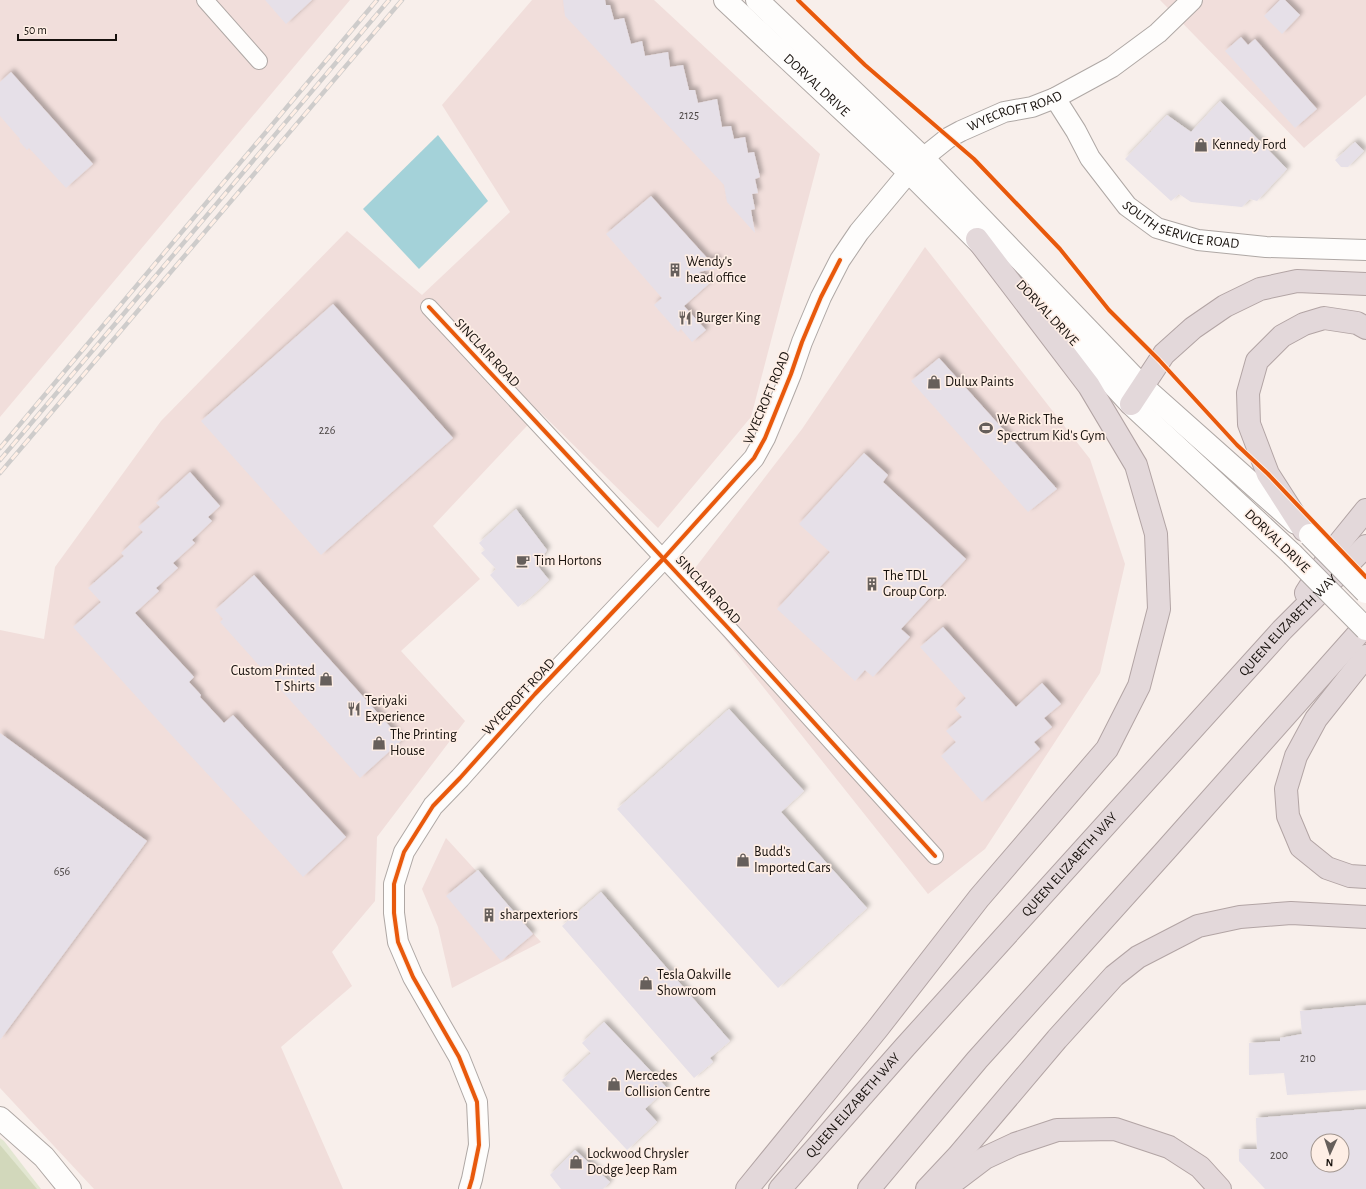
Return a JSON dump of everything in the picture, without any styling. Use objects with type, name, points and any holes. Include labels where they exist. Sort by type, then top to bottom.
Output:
[{"type":"highway","points":[[746,1189],[878,1028],[979,898],[1107,749],[1139,686],[1159,609],[1156,534],[1136,465],[1089,386],[977,239]]},
{"type":"highway","points":[[1137,395],[1164,354],[1194,328],[1225,306],[1260,289],[1297,281],[1366,284]]},
{"type":"highway","points":[[1307,533],[1268,474],[1249,424],[1248,393],[1257,361],[1282,336],[1304,324],[1324,318],[1357,323],[1366,328]]},
{"type":"highway","points":[[1282,630],[1332,552],[1366,510]]},
{"type":"highway","name":"QUEEN ELIZABETH WAY","points":[[780,1189],[905,1046],[1282,630],[1366,546]]},
{"type":"highway","points":[[869,1189],[977,1060],[1366,625]]},
{"type":"highway","points":[[1366,656],[1316,719],[1296,756],[1286,789],[1288,816],[1301,847],[1327,868],[1350,876],[1366,878]]},
{"type":"highway","points":[[927,1189],[958,1156],[1057,1039],[1114,976],[1138,957],[1198,926],[1240,917],[1291,913],[1366,917]]},
{"type":"highway","points":[[944,1189],[985,1158],[1015,1144],[1057,1130],[1115,1129],[1169,1147],[1200,1167],[1220,1189]]},
{"type":"main road","name":"DORVAL DRIVE","points":[[725,0],[916,165],[977,239],[1137,395],[1307,533],[1366,592]]},
{"type":"main road","name":"DORVAL DRIVE","points":[[757,0],[1137,395],[1366,629]]},
{"type":"main road","points":[[0,1118],[44,1157],[70,1189]]},
{"type":"street","points":[[205,0],[259,61]]},
{"type":"street","name":"WYECROFT ROAD","points":[[468,1189],[472,1180],[480,1145],[477,1102],[459,1057],[413,977],[398,942],[394,913],[394,884],[404,852],[433,806],[535,694],[664,558],[754,458],[765,438],[791,374],[802,342],[840,260],[859,232],[916,165],[948,138],[961,131],[1004,112],[1032,107],[1055,98],[1112,67],[1158,33],[1192,0]]},
{"type":"street","name":"SOUTH SERVICE ROAD","points":[[1055,98],[1076,131],[1090,158],[1127,206],[1157,228],[1198,240],[1266,247],[1366,250]]},
{"type":"street","name":"SINCLAIR ROAD","points":[[429,308],[664,558],[935,856]]},
{"type":"shaded area","points":[[0,0],[350,0],[0,417]]},
{"type":"shaded area","points":[[532,0],[654,0],[820,154],[751,417],[658,528],[540,412],[433,526],[480,579],[401,651],[465,721],[377,837],[375,901],[332,952],[352,986],[281,1047],[343,1189],[94,1189],[0,1088],[0,630],[44,639],[55,567],[161,421],[347,231],[422,295],[510,212],[442,105]]},
{"type":"shaded area","points":[[1160,0],[1366,0],[1366,95],[1304,148]]},
{"type":"shaded area","points":[[925,247],[1090,459],[1125,564],[1100,673],[985,849],[928,894],[682,585],[802,429]]},
{"type":"shaded area","points":[[446,838],[541,942],[452,988],[438,927],[422,889]]},
{"type":"green space","points":[[0,1138],[4,1141],[41,1189],[0,1189]]},
{"type":"green space","points":[[0,1145],[37,1189],[0,1189]]},
{"type":"water","points":[[438,135],[488,201],[419,269],[363,209]]},
{"type":"building","points":[[265,0],[312,0],[286,24]]},
{"type":"building","points":[[563,0],[605,0],[606,5],[610,5],[614,20],[624,18],[631,44],[642,41],[645,56],[668,52],[670,67],[683,65],[689,90],[695,90],[698,103],[717,99],[722,127],[731,126],[734,139],[745,137],[748,153],[754,152],[760,177],[755,179],[758,193],[752,194],[755,209],[751,210],[755,233],[727,202],[724,185],[565,16]]},
{"type":"building","points":[[1280,0],[1285,0],[1300,15],[1282,34],[1264,16]]},
{"type":"building","points":[[1241,37],[1248,45],[1255,39],[1317,109],[1295,128],[1225,51]]},
{"type":"building","points":[[11,72],[93,164],[66,188],[29,148],[27,150],[19,141],[20,139],[0,116],[0,82]]},
{"type":"building","name":"Kennedy Ford","points":[[1220,101],[1287,169],[1257,201],[1250,199],[1242,207],[1191,202],[1179,194],[1171,201],[1125,159],[1167,115],[1191,132]]},
{"type":"building","points":[[1355,142],[1364,151],[1348,167],[1341,167],[1335,160]]},
{"type":"building","name":"Wendy's head office","points":[[651,196],[708,259],[717,258],[718,268],[699,272],[712,281],[684,306],[706,330],[692,342],[681,329],[678,332],[654,305],[662,298],[606,234]]},
{"type":"building","points":[[333,304],[453,438],[321,555],[201,421]]},
{"type":"building","points":[[939,358],[1057,489],[1028,512],[911,381]]},
{"type":"building","name":"The TDL Group Corp.","points":[[864,453],[888,475],[883,482],[966,559],[901,629],[910,637],[873,677],[865,670],[855,681],[777,609],[830,552],[799,524]]},
{"type":"building","points":[[190,472],[220,506],[208,517],[212,521],[192,540],[195,543],[173,563],[178,568],[156,588],[159,591],[135,613],[194,677],[189,682],[201,695],[200,697],[224,723],[233,715],[346,837],[303,877],[73,627],[101,602],[88,588],[124,556],[121,553],[143,532],[138,527],[160,507],[156,503]]},
{"type":"building","points":[[516,509],[547,550],[537,565],[549,580],[518,607],[490,575],[496,569],[481,553],[485,550],[479,543]]},
{"type":"building","points":[[254,575],[402,740],[360,778],[220,622],[223,619],[215,610]]},
{"type":"building","points":[[943,627],[1016,707],[1042,683],[1061,704],[1044,718],[1052,727],[1034,742],[1040,749],[982,802],[941,756],[956,742],[946,731],[962,717],[955,709],[966,698],[920,647]]},
{"type":"building","name":"Budd's Imported Cars","points":[[729,709],[804,791],[781,812],[867,908],[778,988],[617,809]]},
{"type":"building","points":[[0,733],[147,841],[0,1040]]},
{"type":"building","name":"sharpexteriors","points":[[478,870],[533,934],[501,961],[446,896]]},
{"type":"building","name":"Tesla Oakville Showroom","points":[[601,892],[730,1041],[710,1058],[713,1062],[694,1078],[562,926]]},
{"type":"building","points":[[1366,1005],[1366,1090],[1287,1095],[1284,1073],[1249,1075],[1249,1043],[1280,1041],[1280,1038],[1302,1034],[1300,1011]]},
{"type":"building","name":"Mercedes Collision Centre","points":[[604,1022],[667,1088],[645,1109],[657,1122],[627,1150],[562,1080],[591,1053],[582,1043]]},
{"type":"building","points":[[1366,1109],[1366,1189],[1265,1189],[1239,1161],[1239,1149],[1257,1149],[1256,1118]]},
{"type":"building","name":"Lockwood Chrysler Dodge Jeep Ram","points":[[575,1150],[610,1182],[603,1189],[561,1189],[550,1175]]},
{"type":"railway","points":[[0,448],[377,0]]},
{"type":"railway","points":[[0,460],[389,0]]},
{"type":"railway","points":[[0,473],[402,0]]},
{"type":"cycle path","points":[[798,0],[865,65],[974,159],[1060,249],[1109,310],[1159,360],[1237,445],[1268,474],[1366,577]]},
{"type":"cycle path","points":[[469,1189],[479,1145],[477,1102],[459,1057],[413,977],[398,942],[394,913],[394,884],[404,852],[433,806],[535,694],[664,558],[754,458],[765,438],[821,297],[840,260]]},
{"type":"cycle path","points":[[429,307],[730,630],[935,856]]},
{"type":"place","name":"Kennedy Ford","points":[[1201,145]]},
{"type":"place","name":"Wendy's head office","points":[[675,270]]},
{"type":"place","name":"Burger King","points":[[685,318]]},
{"type":"place","name":"Dulux Paints","points":[[934,382]]},
{"type":"place","name":"We Rick The Spectrum Kid's Gym","points":[[986,428]]},
{"type":"place","name":"Tim Hortons","points":[[523,561]]},
{"type":"place","name":"The TDL Group Corp.","points":[[872,584]]},
{"type":"place","name":"Custom Printed T Shirts","points":[[326,679]]},
{"type":"place","name":"Teriyaki Experience","points":[[354,709]]},
{"type":"place","name":"The Printing House","points":[[379,743]]},
{"type":"place","name":"Budd's Imported Cars","points":[[743,860]]},
{"type":"place","name":"sharpexteriors","points":[[489,915]]},
{"type":"place","name":"Tesla Oakville Showroom","points":[[646,983]]},
{"type":"place","name":"Mercedes Collision Centre","points":[[614,1084]]},
{"type":"place","name":"Lockwood Chrysler Dodge Jeep Ram","points":[[576,1162]]}]
